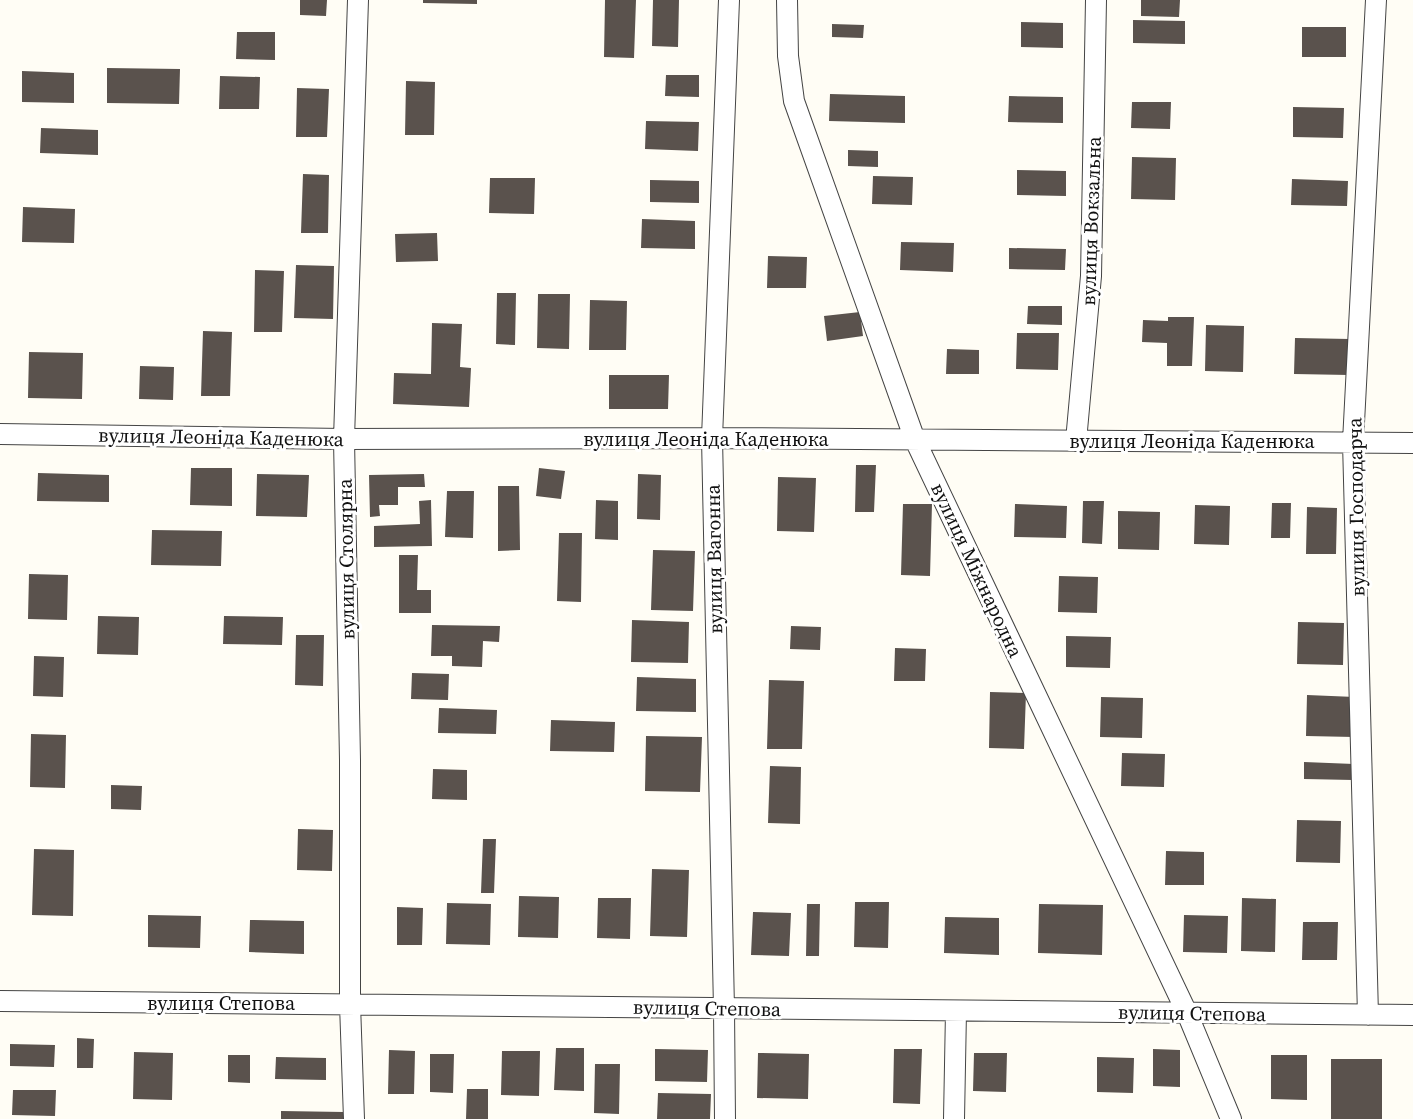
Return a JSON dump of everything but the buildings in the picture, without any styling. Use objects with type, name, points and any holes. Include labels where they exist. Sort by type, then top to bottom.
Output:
[{"type":"street","name":"вулиця Столярна","points":[[354,1119],[350,1004],[350,760],[344,439],[357,0]]},
{"type":"street","name":"вулиця Вагонна","points":[[724,1119],[724,1008],[712,438],[729,0]]},
{"type":"street","name":"вулиця Міжнародна","points":[[788,0],[788,56],[794,101],[915,440],[1187,1013],[1231,1119]]},
{"type":"street","name":"вулиця Вокзальна","points":[[1076,441],[1091,276],[1096,0]]},
{"type":"street","name":"вулиця Господарча","points":[[1368,1015],[1353,442],[1376,0]]},
{"type":"street","name":"вулиця Леоніда Каденюка","points":[[0,434],[344,439],[712,438],[1413,443]]},
{"type":"street","name":"вулиця Степова","points":[[0,1001],[1413,1016]]},
{"type":"street","points":[[954,1119],[956,1011]]}]
